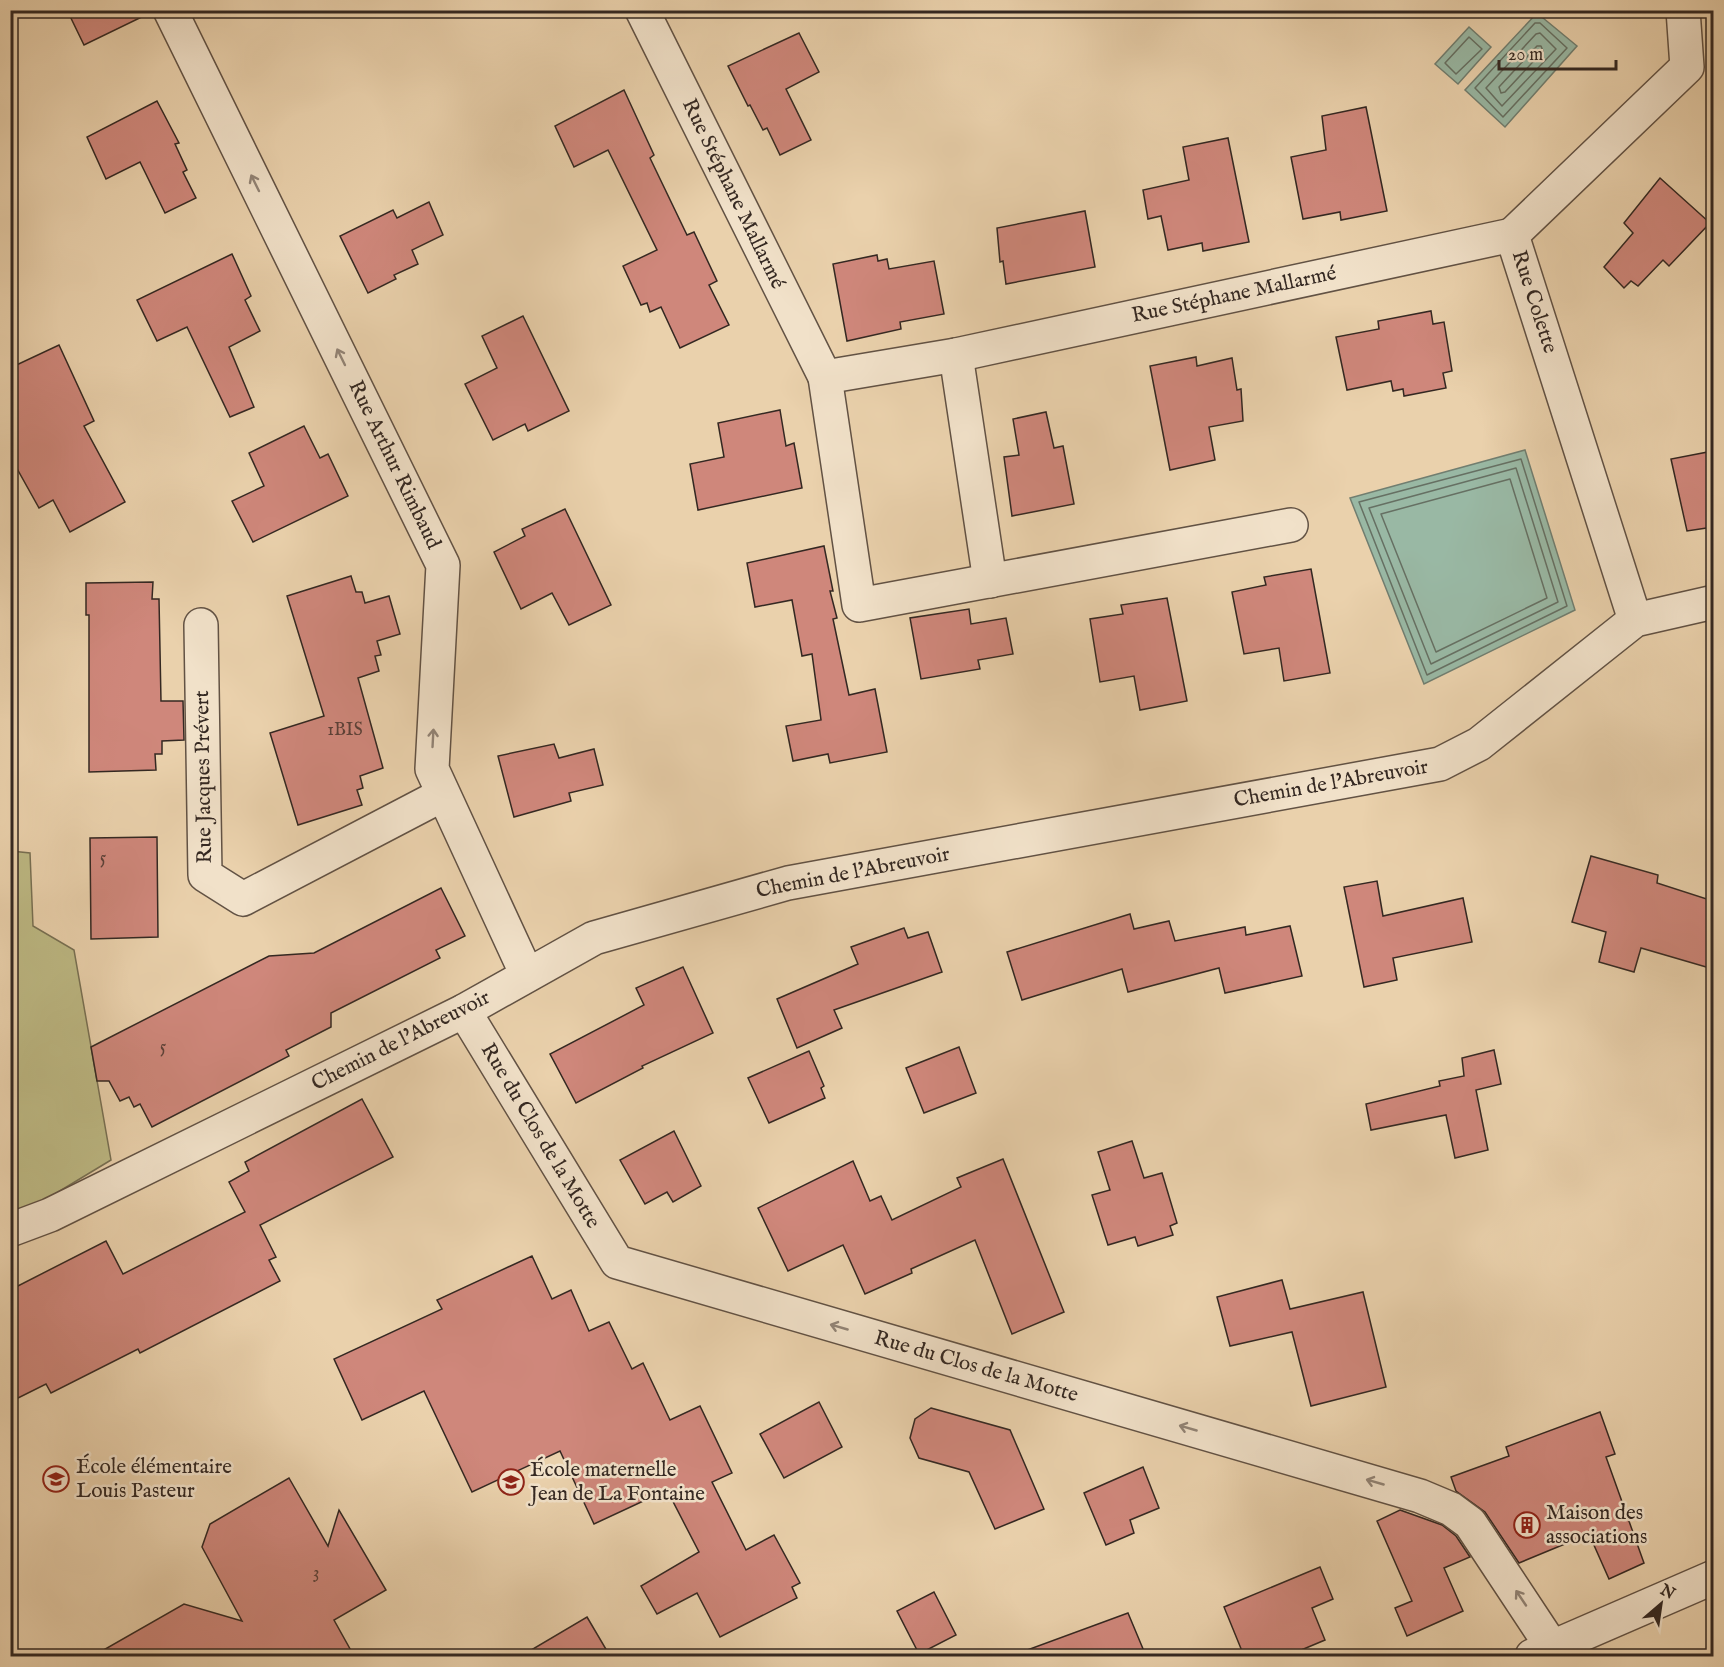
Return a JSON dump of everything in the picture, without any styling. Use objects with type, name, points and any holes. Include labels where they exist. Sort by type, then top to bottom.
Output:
[{"type":"street","name":"Rue Arthur Rimbaud","points":[[170,10],[443,564],[432,770],[527,975]]},
{"type":"street","name":"Rue Stéphane Mallarmé","points":[[642,10],[825,377],[859,605],[1291,525]]},
{"type":"street","name":"Rue Colette","points":[[1635,621],[1512,235],[1700,66],[1683,10]]},
{"type":"street","name":"Rue Stéphane Mallarmé","points":[[825,377],[956,355],[1512,235]]},
{"type":"street","points":[[956,355],[990,581]]},
{"type":"street","name":"Chemin de l'Abreuvoir","points":[[10,1230],[61,1210],[464,1011],[594,938],[788,883],[1440,764],[1479,744],[1635,621],[1713,602]]},
{"type":"street","name":"Rue Jacques Prévert","points":[[201,625],[205,875],[243,899],[442,795]]},
{"type":"street","name":"Rue du Clos de la Motte","points":[[464,1011],[617,1262],[1420,1496],[1451,1509],[1470,1523],[1548,1653]]},
{"type":"street","points":[[1548,1653],[1713,1577]]},
{"type":"shaded area","points":[[11,851],[30,853],[33,926],[74,950],[111,1160],[30,1209],[11,1214]]},
{"type":"water","points":[[1537,13],[1577,46],[1505,127],[1465,90]]},
{"type":"water","points":[[1469,27],[1491,47],[1458,84],[1435,64]]},
{"type":"water","points":[[1525,450],[1575,610],[1424,684],[1350,498]]},
{"type":"building","points":[[67,10],[152,10],[152,12],[84,45]]},
{"type":"building","points":[[799,33],[819,72],[786,89],[811,140],[780,155],[767,128],[763,130],[750,105],[748,106],[728,66]]},
{"type":"building","points":[[624,90],[654,155],[650,158],[687,235],[694,232],[717,281],[709,285],[729,325],[680,348],[661,307],[650,312],[647,303],[641,305],[623,266],[657,250],[608,150],[574,167],[555,126]]},
{"type":"building","points":[[157,101],[179,143],[175,144],[187,170],[183,172],[196,198],[165,213],[140,162],[106,179],[87,137]]},
{"type":"building","points":[[1366,107],[1387,211],[1341,220],[1340,212],[1303,219],[1291,157],[1326,150],[1322,116]]},
{"type":"building","points":[[1228,138],[1249,242],[1203,251],[1202,243],[1168,250],[1161,216],[1148,219],[1143,190],[1189,180],[1183,147]]},
{"type":"building","points":[[1660,178],[1710,223],[1669,266],[1663,260],[1638,286],[1631,281],[1624,288],[1604,267],[1633,233],[1624,223]]},
{"type":"building","points":[[429,202],[443,235],[412,250],[418,264],[394,275],[396,279],[368,293],[340,236],[393,210],[397,218]]},
{"type":"building","points":[[1085,211],[1095,267],[1006,284],[1003,261],[1000,262],[997,228]]},
{"type":"building","points":[[232,254],[251,296],[245,300],[260,331],[229,347],[254,407],[230,417],[187,327],[157,341],[137,300]]},
{"type":"building","points":[[877,255],[878,261],[887,259],[889,269],[934,261],[944,314],[900,322],[901,329],[847,341],[833,264]]},
{"type":"building","points":[[1431,311],[1433,324],[1444,322],[1452,371],[1443,373],[1446,388],[1404,396],[1403,389],[1393,391],[1391,381],[1347,390],[1336,337],[1379,329],[1378,321]]},
{"type":"building","points":[[523,316],[569,411],[528,431],[525,424],[493,440],[465,384],[497,368],[482,336]]},
{"type":"building","points":[[59,345],[94,421],[84,426],[125,502],[70,532],[53,500],[39,508],[10,456],[10,368]]},
{"type":"building","points":[[1196,357],[1197,366],[1232,358],[1237,390],[1241,389],[1243,421],[1209,427],[1215,460],[1170,470],[1150,366]]},
{"type":"building","points":[[780,410],[786,446],[794,443],[802,488],[698,510],[690,464],[724,457],[718,423]]},
{"type":"building","points":[[1046,412],[1054,448],[1063,446],[1074,504],[1012,516],[1004,457],[1019,455],[1013,419]]},
{"type":"building","points":[[304,426],[320,458],[328,454],[348,496],[253,542],[232,501],[264,486],[249,453]]},
{"type":"building","points":[[1713,451],[1713,527],[1687,531],[1671,459]]},
{"type":"building","points":[[565,509],[611,605],[569,625],[552,593],[521,609],[494,552],[525,536],[522,529]]},
{"type":"building","points":[[824,546],[833,591],[830,591],[837,618],[833,619],[849,695],[875,689],[887,752],[830,763],[828,754],[793,761],[786,726],[821,720],[812,654],[802,656],[792,600],[755,607],[747,563]]},
{"type":"building","points":[[1311,569],[1330,673],[1284,681],[1279,648],[1244,654],[1232,592],[1266,585],[1264,577]]},
{"type":"building","points":[[351,576],[356,592],[362,592],[365,603],[389,596],[400,634],[377,641],[381,655],[375,656],[379,671],[358,678],[383,768],[360,776],[363,788],[357,790],[362,805],[298,825],[270,733],[324,716],[287,596]]},
{"type":"building","points":[[153,582],[152,599],[159,599],[161,701],[183,701],[184,740],[162,741],[162,754],[155,754],[156,770],[89,772],[89,615],[86,615],[86,583]]},
{"type":"building","points":[[1167,598],[1187,701],[1140,710],[1134,676],[1100,682],[1090,619],[1123,614],[1121,605]]},
{"type":"building","points":[[969,609],[971,624],[1006,618],[1013,654],[978,660],[980,669],[921,679],[910,618]]},
{"type":"building","points":[[554,744],[559,758],[594,749],[603,785],[569,793],[571,801],[514,817],[498,756]]},
{"type":"building","points":[[157,837],[158,937],[91,939],[90,838]]},
{"type":"building","points":[[1591,856],[1658,875],[1657,883],[1713,901],[1713,969],[1641,948],[1634,972],[1599,962],[1606,932],[1572,922]]},
{"type":"building","points":[[1377,881],[1383,916],[1463,898],[1472,942],[1393,958],[1397,980],[1364,987],[1344,887]]},
{"type":"building","points":[[441,888],[465,936],[436,950],[440,958],[331,1013],[331,1027],[286,1050],[289,1056],[152,1127],[140,1104],[134,1107],[129,1097],[120,1101],[109,1081],[97,1081],[91,1047],[269,956],[314,953]]},
{"type":"building","points":[[1130,914],[1134,929],[1169,921],[1175,941],[1245,927],[1246,935],[1290,926],[1302,976],[1225,993],[1219,968],[1128,992],[1122,969],[1022,1000],[1007,952]]},
{"type":"building","points":[[904,928],[908,938],[928,932],[942,972],[834,1010],[842,1028],[797,1048],[777,999],[858,964],[851,947]]},
{"type":"building","points":[[683,967],[713,1033],[642,1066],[643,1068],[576,1103],[550,1054],[644,1005],[636,988]]},
{"type":"building","points":[[959,1047],[976,1093],[924,1113],[906,1068]]},
{"type":"building","points":[[1494,1050],[1501,1084],[1476,1090],[1488,1150],[1455,1158],[1446,1115],[1371,1130],[1366,1104],[1440,1086],[1439,1081],[1464,1076],[1462,1058]]},
{"type":"building","points":[[809,1051],[824,1086],[821,1088],[825,1098],[769,1123],[748,1078]]},
{"type":"building","points":[[362,1099],[393,1157],[260,1225],[276,1257],[269,1260],[280,1281],[140,1353],[138,1349],[51,1393],[46,1384],[10,1402],[10,1290],[106,1241],[123,1274],[245,1212],[229,1182],[249,1171],[245,1162]]},
{"type":"building","points":[[674,1131],[701,1186],[673,1202],[667,1192],[645,1204],[620,1160]]},
{"type":"building","points":[[1132,1141],[1144,1178],[1162,1173],[1177,1223],[1170,1226],[1173,1235],[1138,1246],[1135,1237],[1108,1245],[1092,1195],[1110,1190],[1098,1152]]},
{"type":"building","points":[[1003,1159],[1064,1312],[1012,1334],[975,1240],[911,1269],[912,1273],[865,1294],[843,1245],[788,1271],[758,1208],[853,1161],[870,1201],[881,1196],[892,1220],[961,1187],[957,1178]]},
{"type":"building","points":[[532,1256],[552,1299],[571,1290],[589,1331],[609,1322],[632,1369],[643,1363],[670,1420],[700,1406],[732,1473],[712,1482],[746,1550],[774,1535],[800,1583],[792,1587],[797,1598],[720,1637],[697,1593],[657,1614],[641,1586],[699,1552],[667,1490],[594,1524],[560,1451],[472,1492],[424,1391],[362,1420],[334,1359],[442,1309],[437,1300]]},
{"type":"building","points":[[1282,1280],[1290,1309],[1363,1292],[1386,1387],[1311,1406],[1292,1332],[1230,1346],[1217,1297]]},
{"type":"building","points":[[819,1402],[842,1447],[784,1478],[760,1434]]},
{"type":"building","points":[[931,1408],[1010,1430],[1044,1509],[995,1529],[969,1472],[919,1458],[910,1438],[915,1419]]},
{"type":"building","points":[[1600,1412],[1615,1454],[1606,1457],[1644,1563],[1609,1579],[1589,1534],[1519,1563],[1485,1512],[1456,1491],[1451,1477],[1509,1456],[1506,1447]]},
{"type":"building","points":[[1143,1467],[1159,1508],[1130,1520],[1134,1533],[1106,1545],[1084,1493]]},
{"type":"building","points":[[289,1478],[328,1546],[339,1510],[386,1590],[334,1620],[354,1656],[93,1656],[184,1604],[242,1621],[202,1547],[210,1524]]},
{"type":"building","points":[[1400,1510],[1442,1525],[1456,1536],[1470,1557],[1444,1568],[1463,1611],[1407,1636],[1395,1608],[1412,1601],[1377,1521]]},
{"type":"building","points":[[1320,1567],[1333,1599],[1312,1608],[1325,1640],[1287,1656],[1244,1656],[1224,1607]]},
{"type":"building","points":[[934,1592],[956,1635],[919,1654],[897,1611]]},
{"type":"building","points":[[1128,1613],[1146,1656],[1019,1656],[1019,1653]]},
{"type":"building","points":[[587,1617],[610,1656],[521,1656]]},
{"type":"place","name":"École élémentaire Louis Pasteur","points":[[56,1479]]},
{"type":"place","name":"École maternelle Jean de La Fontaine","points":[[511,1482]]},
{"type":"place","name":"Maison des associations","points":[[1527,1525]]}]
